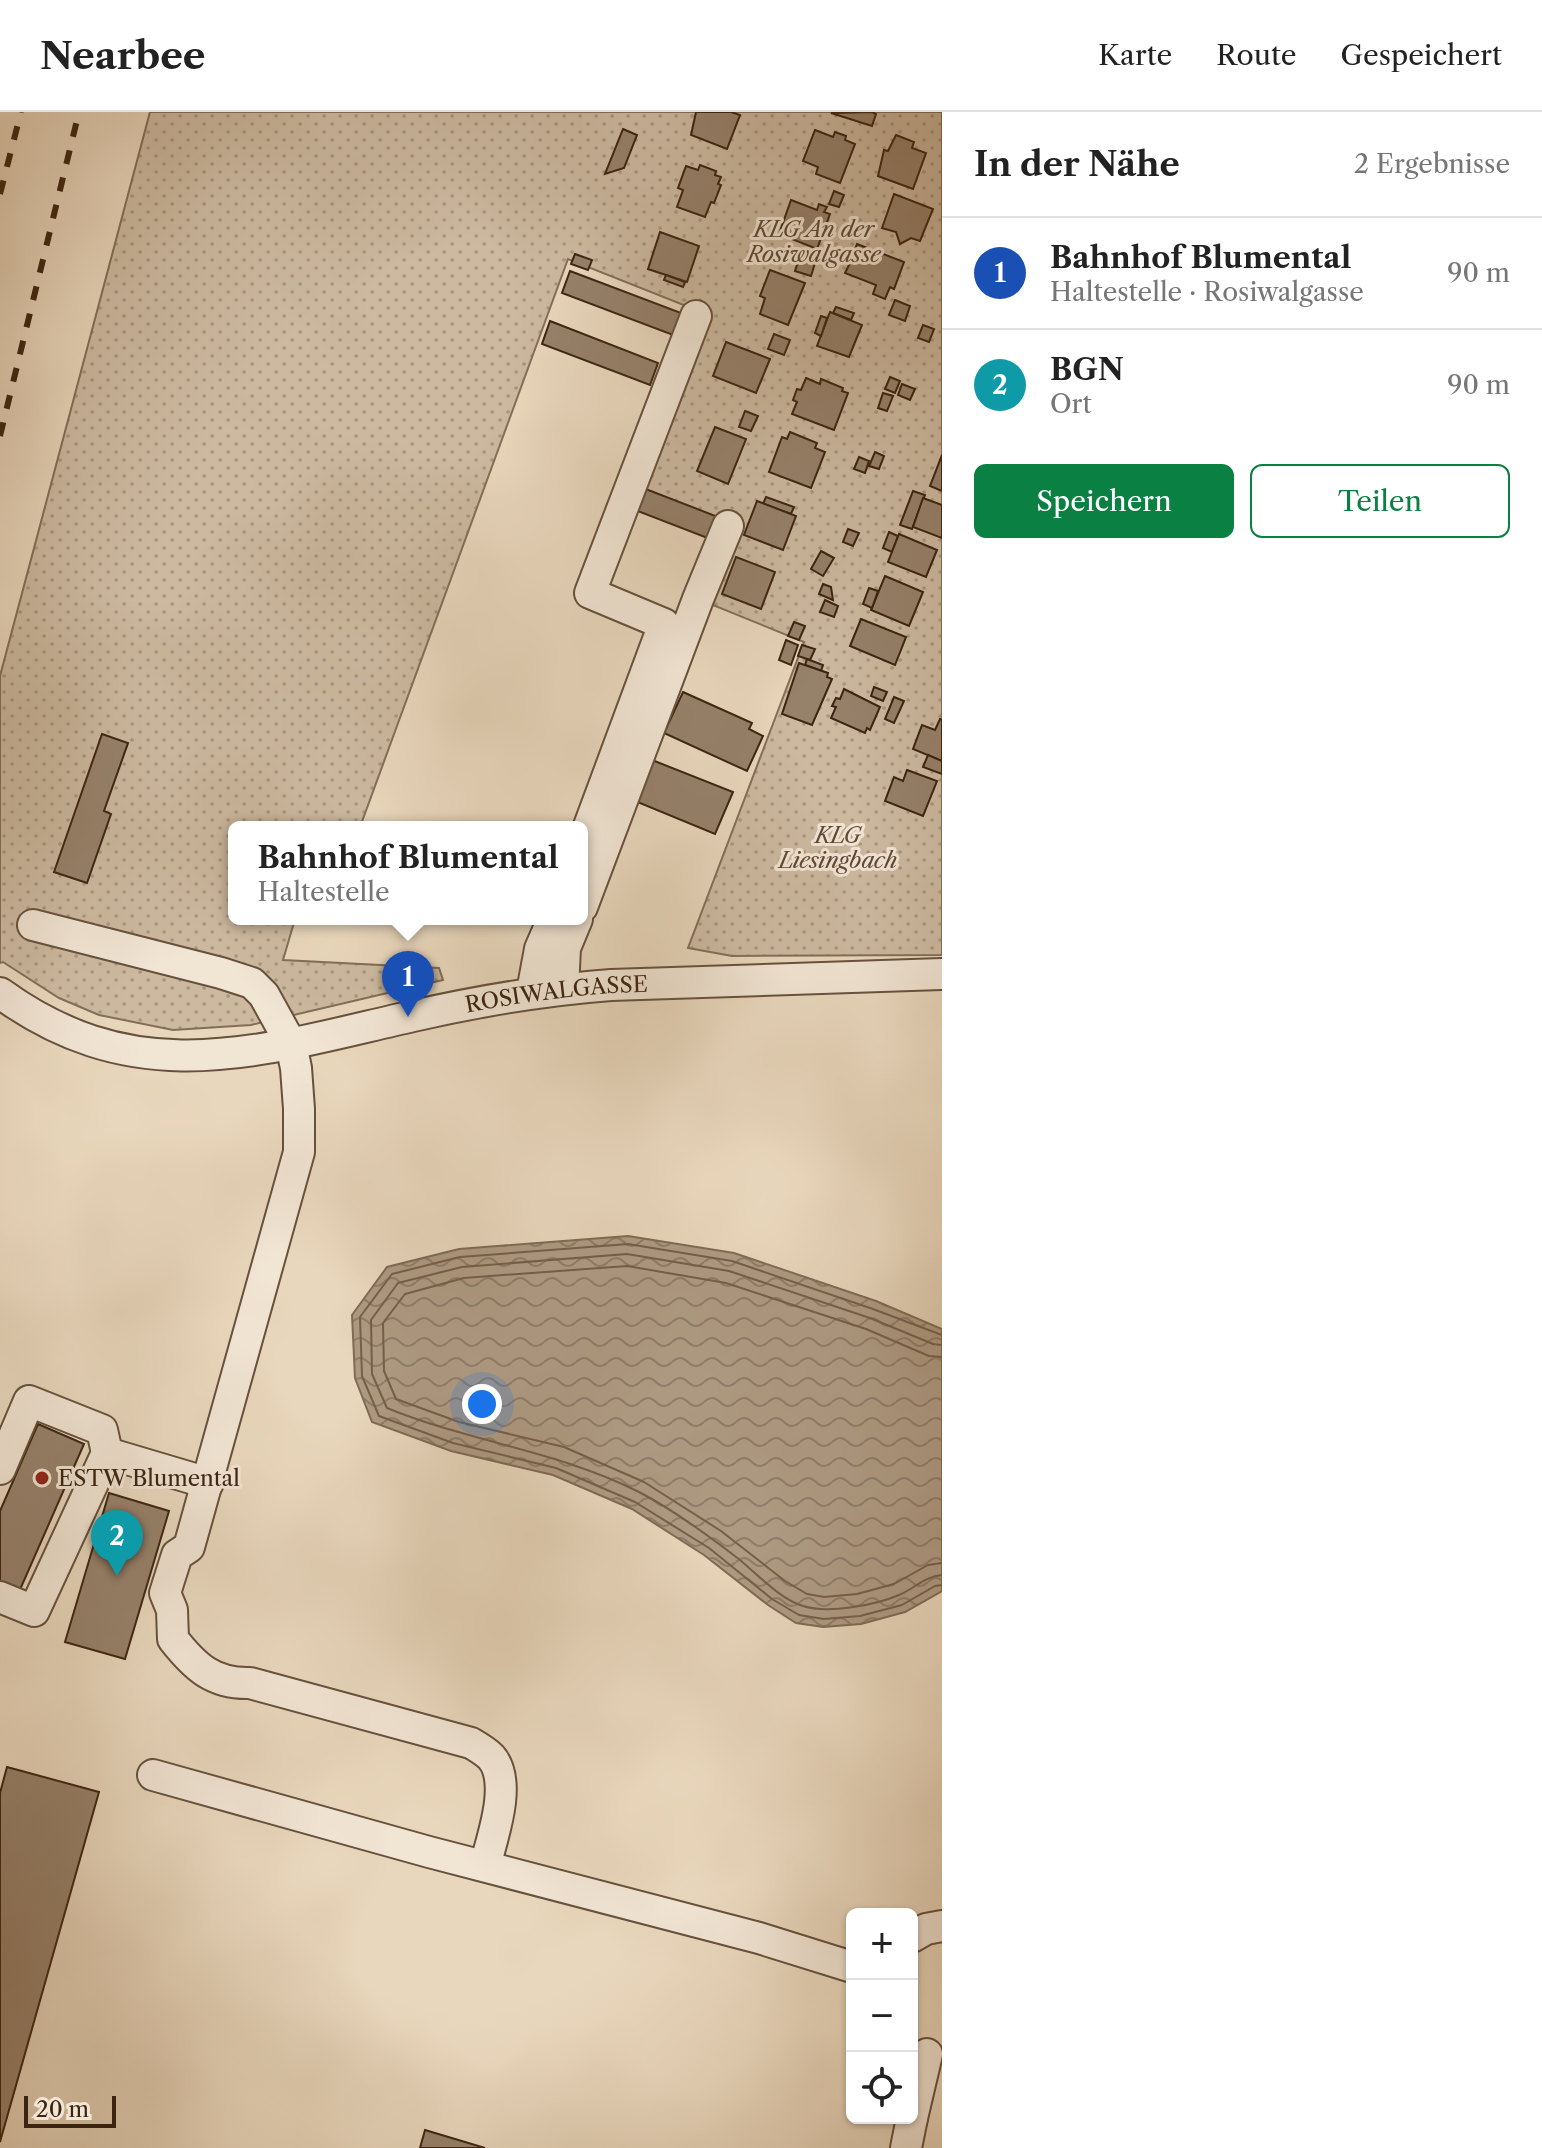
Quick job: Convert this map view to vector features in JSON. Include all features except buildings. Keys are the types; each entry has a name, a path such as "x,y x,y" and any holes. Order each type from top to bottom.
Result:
{"street":[{"path":"588,829 664,624 590,593 696,316"},
{"path":"588,891 728,526"},
{"path":"33,925 252,983 264,995 291,1044 296,1068 299,1152 189,1547 196,1560 186,1598 172,1610 173,1639 198,1664 214,1664 236,1671 250,1683 471,1743 491,1757 499,1770 501,1785 485,1866"},
{"path":"532,992 540,949 550,925"},
{"path":"563,989 565,948 575,925"},
{"name":"ROSIWALGASSE","path":"0,993 38,1018 72,1034 131,1052 202,1057 291,1044 532,992 611,985 942,974"},
{"path":"0,1469 29,1401 102,1430 107,1453 34,1611 0,1597"},
{"path":"107,1453 208,1483"},
{"path":"153,1775 759,1938 846,1965"},
{"path":"918,1934 942,1926"},
{"path":"918,2092 927,2053"},
{"path":"906,2148 911,2124"}],"green space":[{"path":"150,112 942,112 942,955 732,956 688,948 804,642 698,599 728,526 642,488 709,315 568,259 362,821 228,821 228,925 293,925 283,960 439,968 443,980 251,1025 173,1030 99,1015 59,998 0,963 0,676"}],"water":[{"path":"628,1236 734,1253 876,1301 942,1329 942,1591 905,1612 861,1624 823,1627 796,1623 704,1555 632,1509 553,1475 451,1451 372,1422 355,1378 352,1315 387,1267 459,1249"}],"railway":[{"path":"0,194 21,112"},
{"path":"0,436 79,112"}],"place":[{"name":"Bahnhof Blumental","path":"408,1017"},
{"name":"ESTW Blumental","path":"42,1478"},
{"name":"BGN","path":"117,1576"}],"park label":[{"name":"KLG An der Rosiwalgasse","path":"814,242"},
{"name":"KLG Liesingbach","path":"838,848"}]}
